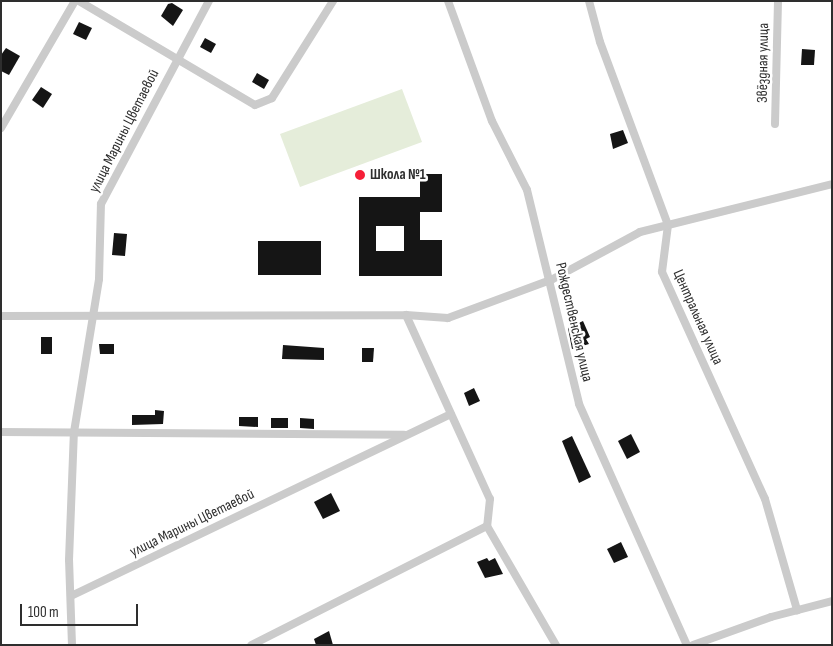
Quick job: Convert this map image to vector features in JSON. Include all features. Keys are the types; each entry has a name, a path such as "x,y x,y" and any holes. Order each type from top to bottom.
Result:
{"street":[{"path":"1,128 75,1"},
{"path":"79,1 255,105 272,98 333,1"},
{"name":"улица Марины Цветаевой","path":"72,645 74,432 99,279 101,204 209,1"},
{"name":"Рождественская улица","path":"448,1 492,121 527,190 551,280 579,404 687,645"},
{"name":"Центральная улица","path":"589,1 600,42 668,225 662,272 766,499 797,610"},
{"name":"Звёздная улица","path":"775,124 778,1"},
{"path":"1,316 92,318 406,315 448,318 551,280 640,232 832,184"},
{"path":"406,315 490,499 487,526 556,645"},
{"name":"улица Марины Цветаевой","path":"71,596 451,414"},
{"name":"улица Марины Цветаевой","path":"1,432 407,435"},
{"path":"251,645 487,526"},
{"path":"693,645 797,610 832,601"}],"green space":[{"path":"402,89 422,142 300,187 280,134"}],"building":[{"path":"172,3 183,10 173,26 161,16 168,4"},
{"path":"79,22 92,28 86,40 73,34"},
{"path":"205,38 216,44 211,53 200,47"},
{"path":"6,48 20,56 9,75 1,71 1,55"},
{"path":"802,49 815,50 814,65 801,65"},
{"path":"257,73 269,80 264,89 252,82"},
{"path":"41,87 52,94 43,108 32,100"},
{"path":"623,130 628,143 613,149 610,134"},
{"path":"420,174 442,174 442,212 420,212 420,240 442,240 442,276 359,276 359,197 420,197","holes":["376,226 404,226 404,251 376,251"]},
{"path":"114,233 127,234 125,256 112,255"},
{"path":"258,241 321,241 321,275 258,275"},
{"path":"583,321 590,337 586,339 589,344 572,349 568,328"},
{"path":"41,337 52,337 52,354 41,354"},
{"path":"99,344 114,344 114,354 100,354"},
{"path":"283,345 324,348 324,360 282,359"},
{"path":"362,348 374,348 373,362 362,362"},
{"path":"474,388 480,401 469,406 464,393"},
{"path":"155,410 164,411 163,424 132,425 132,415 155,415"},
{"path":"239,417 258,417 258,427 239,426"},
{"path":"271,418 288,418 288,428 271,428"},
{"path":"300,418 314,419 314,429 300,428"},
{"path":"631,434 640,452 627,459 618,441"},
{"path":"572,436 591,477 579,483 562,441"},
{"path":"331,493 340,511 323,519 314,502"},
{"path":"621,542 628,557 614,563 607,549"},
{"path":"487,558 489,561 495,558 503,574 485,578 477,562"},
{"path":"329,631 333,645 316,645 314,639"}],"place":[{"name":"Школа №1","path":"360,175"}]}
